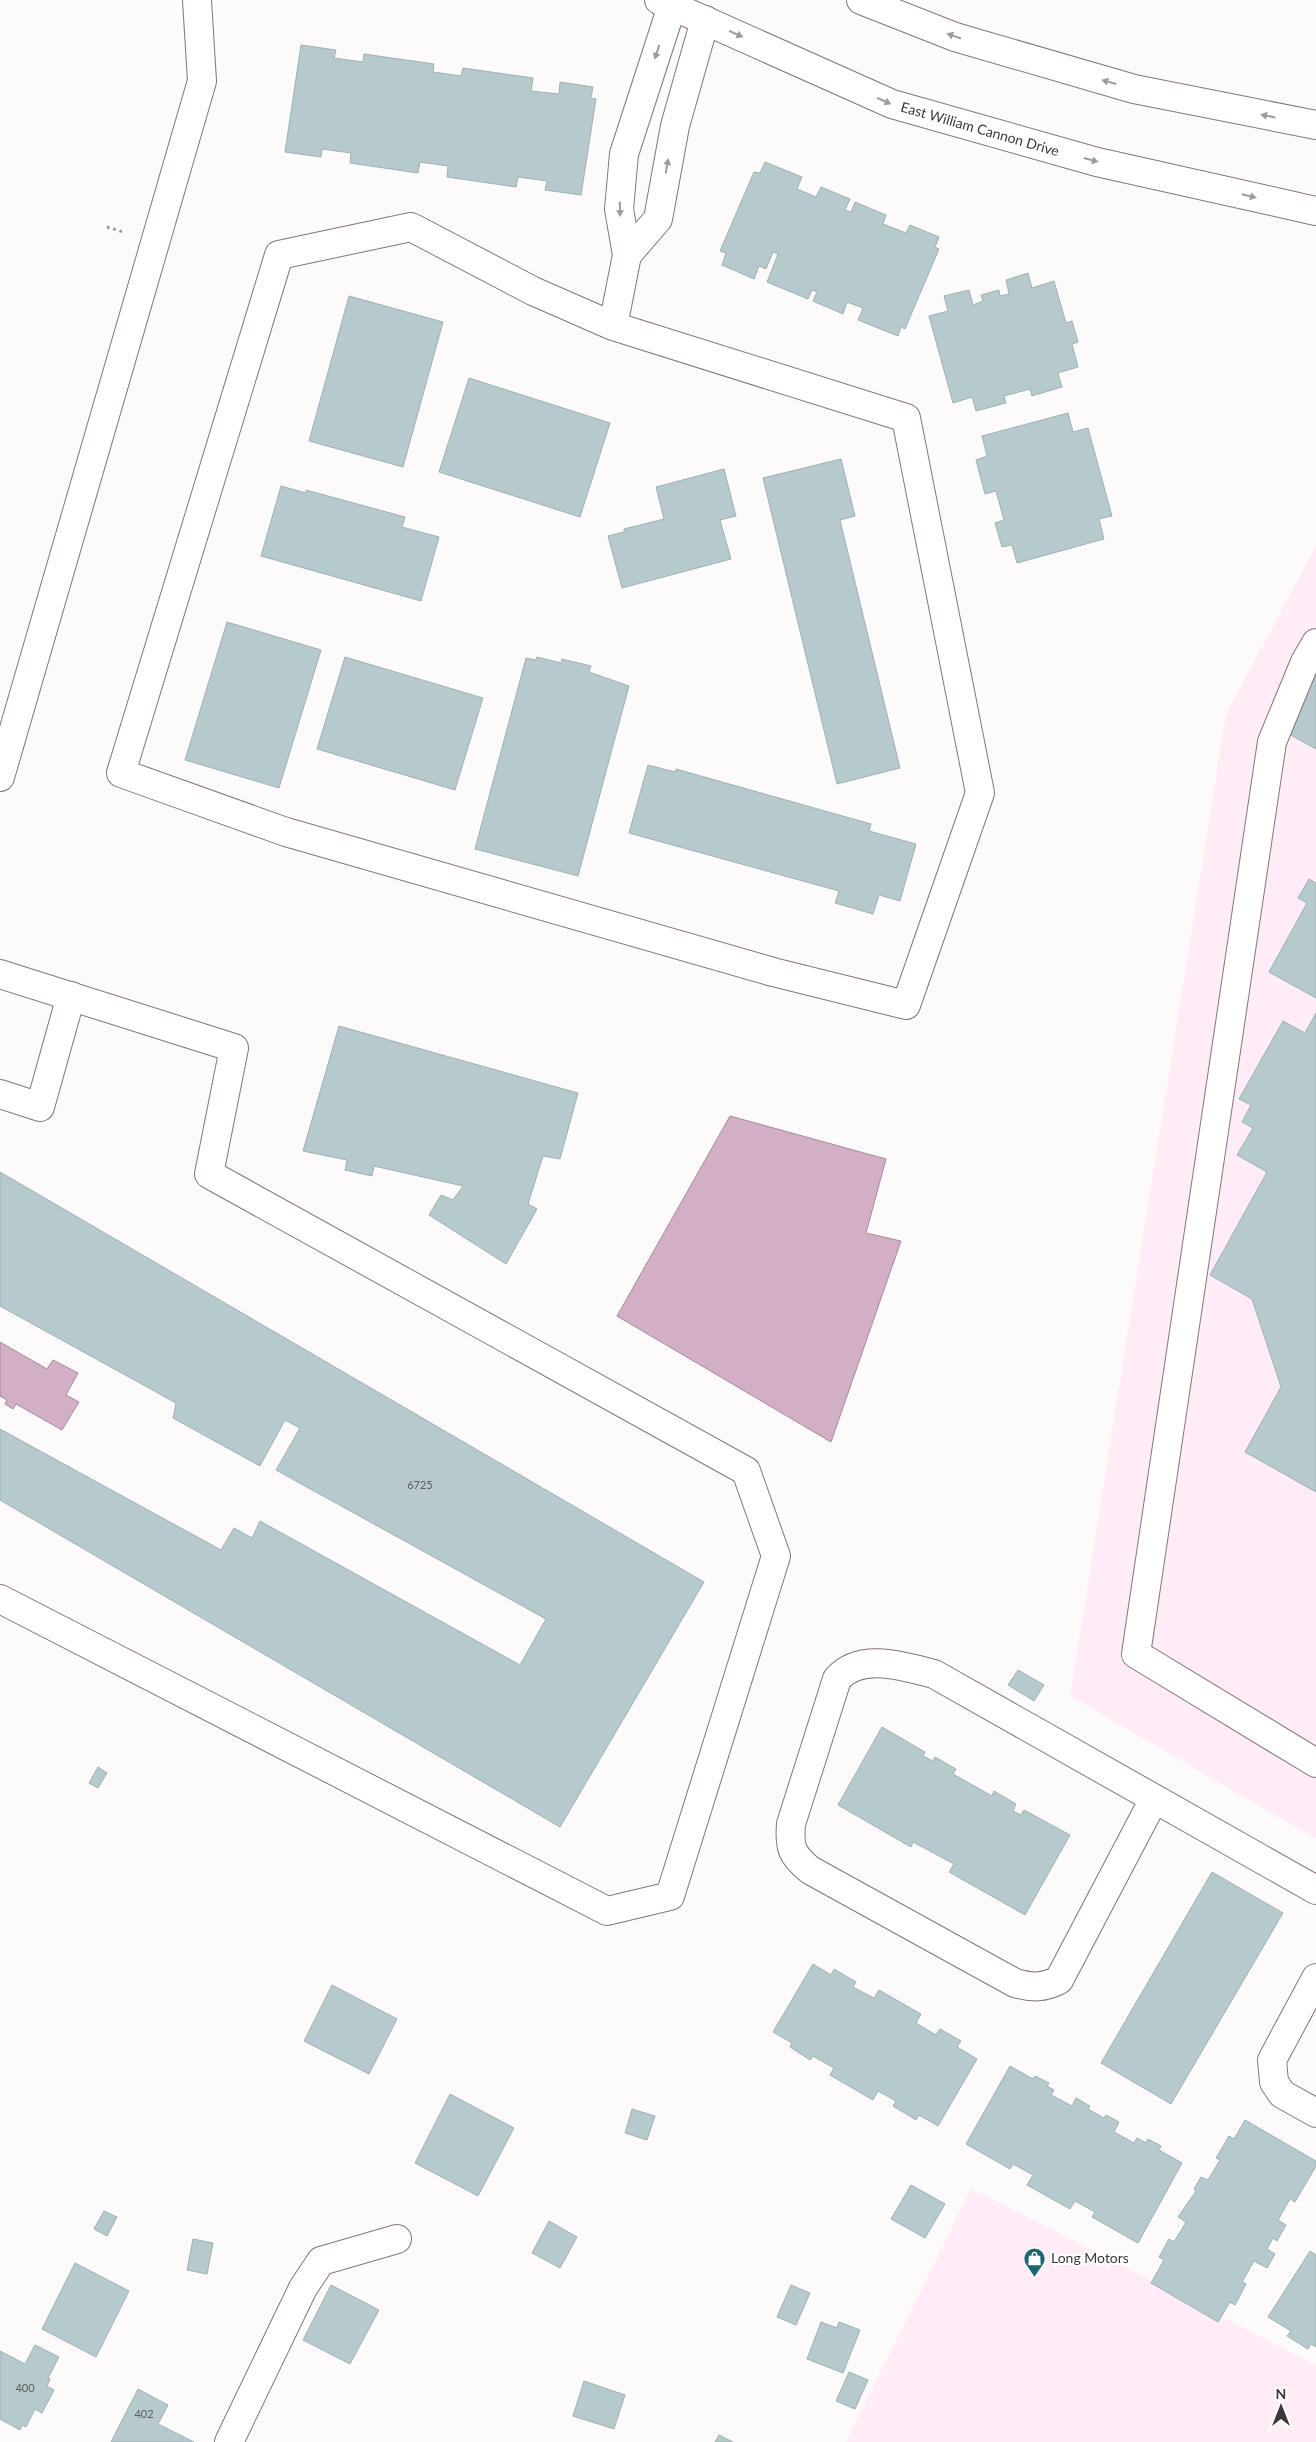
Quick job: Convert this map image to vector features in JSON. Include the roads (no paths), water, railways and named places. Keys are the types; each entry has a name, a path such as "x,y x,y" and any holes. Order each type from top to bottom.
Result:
{"main road":[{"path":"0,777 202,80 196,0"},
{"path":"861,0 955,37 1134,89 1316,125"},
{"path":"612,326 627,255 618,209 624,154 666,3"},
{"name":"East William Cannon Drive","path":"666,3 892,104 1097,162 1316,211"},
{"path":"627,255 658,219 675,126 705,20"},
{"path":"411,227 533,291 612,326 906,418 980,793 906,1005 764,969 296,835 121,773 279,255 411,227"},
{"path":"1316,643 1305,662 1272,742 1136,1654 1316,1763"},
{"path":"0,974 234,1048 209,1174 746,1471 776,1556 670,1896 606,1911 0,1598"},
{"path":"0,1094 40,1107 71,996"},
{"path":"1154,1799 1059,1980 1048,1986 1031,1988 1015,1983 810,1870 797,1859 790,1838 791,1824 837,1679 844,1670 860,1664 880,1663 934,1674 1316,1890"},
{"path":"1316,1978 1272,2060 1274,2082 1282,2094 1316,2113"},
{"path":"229,2442 303,2288 321,2261 397,2240"}],"place":[{"name":"Long Motors","path":"1035,2277"}]}
